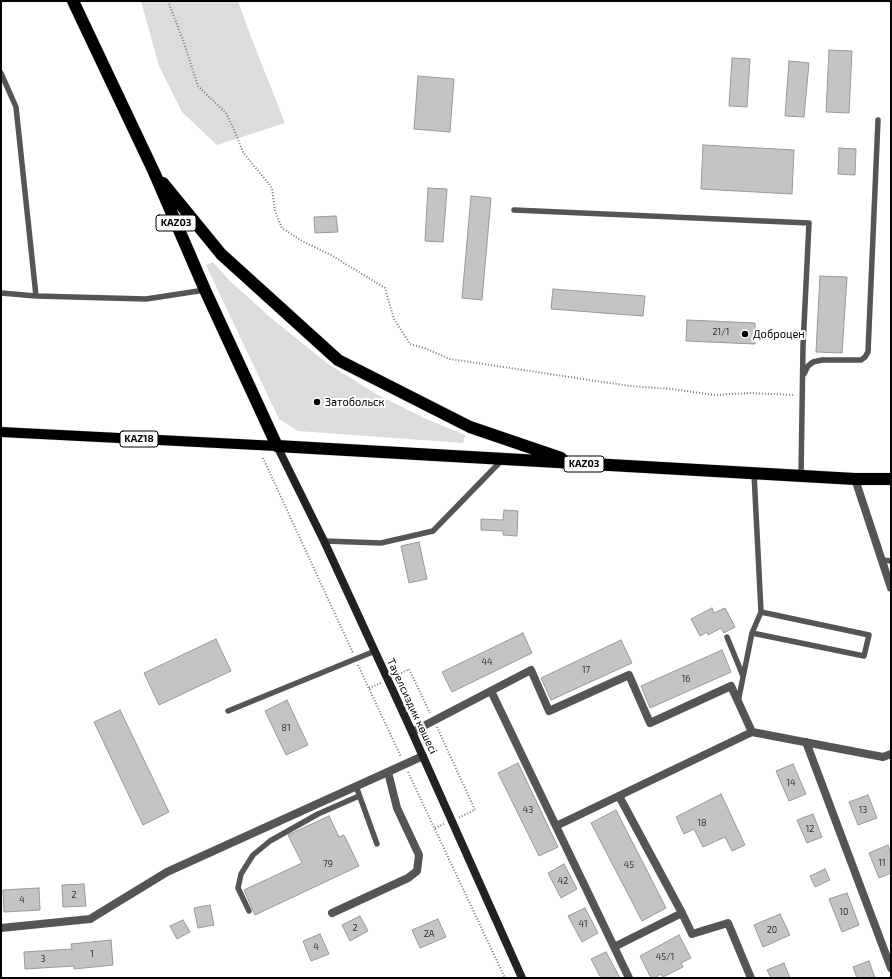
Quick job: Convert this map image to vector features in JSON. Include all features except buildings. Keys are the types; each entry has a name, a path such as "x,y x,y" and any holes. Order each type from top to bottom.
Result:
{"highway":[{"name":"KАZ03","path":"73,1 154,172 205,290 277,446 855,479 891,479"},
{"name":"KАZ03","path":"154,172 221,254 338,360 470,428 578,463"}],"main road":[{"name":"KAZ18","path":"1,432 277,446"}],"street":[{"name":"Тауелсиздик көшесі","path":"277,446 375,651 522,978"},
{"path":"855,479 891,588"},
{"path":"412,732 532,670 549,711 629,675 650,723 731,686 752,732"},
{"path":"491,691 629,978"},
{"path":"556,826 752,732 883,757 891,754"},
{"path":"806,742 891,968"},
{"path":"1,928 90,919 167,872 423,756"},
{"path":"332,913 408,878 417,871 419,855 397,808 388,772"},
{"path":"618,796 692,934 728,923 751,978"},
{"path":"614,946 682,913"}],"lane":[{"path":"1,73 16,107 36,296"},
{"path":"803,376 808,366 813,362 822,360 861,360 866,358 868,352 878,120"},
{"path":"514,210 809,223 802,397 801,476"},
{"path":"1,293 36,296 146,299 205,290"},
{"path":"324,542 381,543 433,531 503,458"},
{"path":"738,702 752,633 761,612 754,473"},
{"path":"882,560 891,561"},
{"path":"752,633 864,656 869,635 761,612"},
{"path":"728,637 743,676"},
{"path":"228,711 375,651"},
{"path":"356,786 377,844"},
{"path":"249,911 238,888 241,874 253,855 270,841 318,814 359,796"}],"path":[{"path":"168,1 198,86 226,113 236,132 243,152 272,188 275,211 282,228 302,241 332,255 385,288 394,319 410,344 427,349 450,359 630,386 672,389 714,396 751,393 792,395 802,397"},
{"path":"263,458 504,978"},
{"path":"369,688 409,669 476,810 435,828"}],"shaded area":[{"path":"141,1 238,1 285,123 217,145 182,112 159,66"},
{"path":"213,262 230,281 271,318 328,364 378,395 424,418 465,435 463,443 298,431 279,419 206,265"}],"place":[{"name":"Доброцен","path":"745,334"},
{"name":"Затобольск","path":"317,402"}]}
